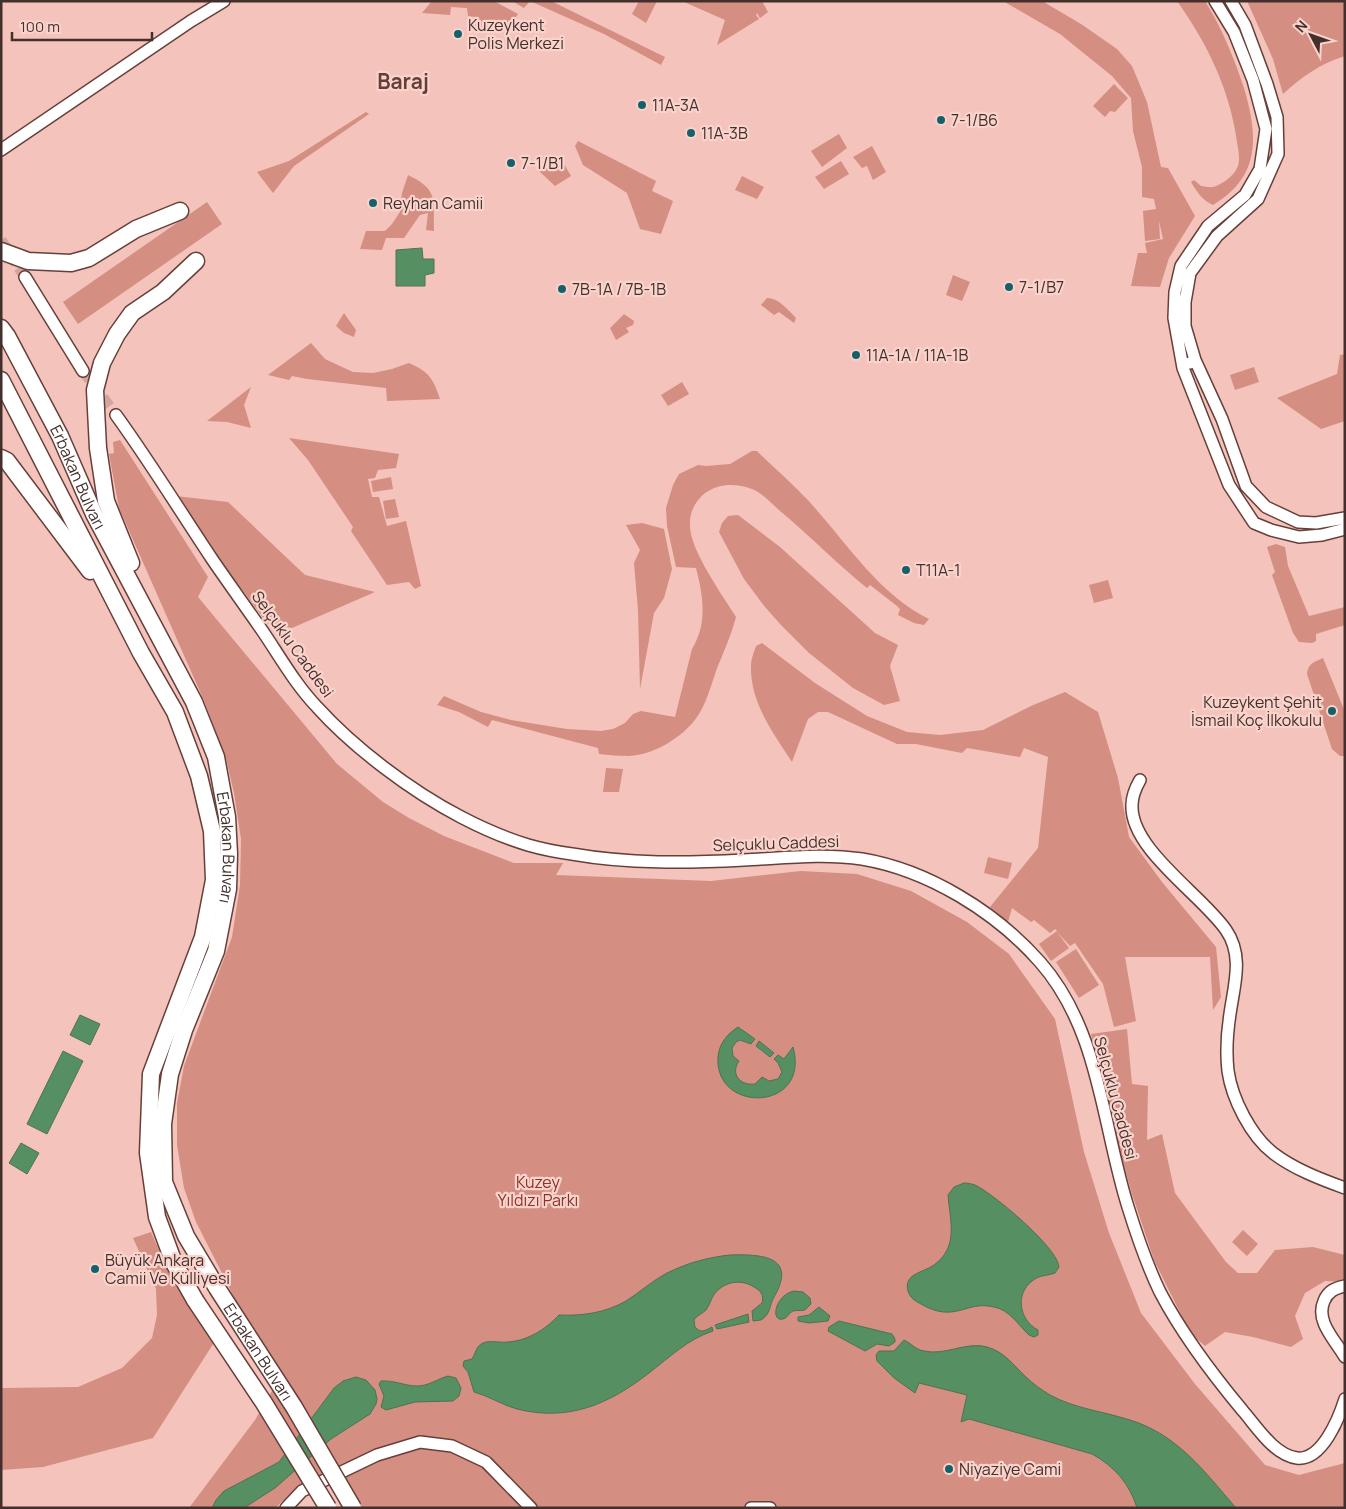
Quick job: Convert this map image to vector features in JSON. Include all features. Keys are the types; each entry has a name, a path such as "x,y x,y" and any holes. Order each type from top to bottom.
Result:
{"highway":[{"path":"1,251 28,261 71,264 89,258 136,229 180,211"},
{"path":"159,635 106,501 98,448 95,390 102,363 117,334 132,313 163,292 196,261"},
{"name":"Erbakan Bulvarı","path":"1,328 60,436 94,514 194,702 216,757 227,817 228,889 216,951 184,1030 170,1074 162,1124 164,1182 186,1236 217,1288 294,1407 353,1508"},
{"name":"Erbakan Bulvarı","path":"1,380 141,653 175,712 199,776 212,832 214,880 203,937 151,1074 148,1153 157,1217 174,1262 195,1300 264,1403 328,1508"},
{"path":"1,458 7,461 92,574 141,653"}],"street":[{"path":"1,150 176,31 224,1"},
{"path":"1215,1 1234,32 1250,72 1266,129 1260,169 1245,195 1208,226 1181,266 1175,292 1174,318 1183,368 1229,485 1254,523 1270,530 1298,537 1322,535 1345,529"},
{"path":"1231,1 1249,34 1268,84 1277,117 1278,154 1258,199 1217,236 1190,273 1185,302 1185,326 1195,360 1222,419 1246,486 1266,508 1298,522 1316,523 1345,518"},
{"path":"25,278 83,371"},
{"path":"1183,368 1195,360"},
{"name":"Selçuklu Caddesi","path":"116,415 147,458 295,680 315,706 334,726 395,776 455,814 532,846 616,860 657,862 833,856 876,862 913,874 954,893 979,908 1005,928 1021,941 1056,981 1076,1020 1095,1073 1123,1190 1146,1258 1165,1301 1192,1345 1222,1385 1274,1446 1293,1458 1303,1458 1314,1453 1323,1443 1334,1427 1345,1399"},
{"path":"1140,780 1131,805 1135,822 1144,840 1158,859 1214,914 1227,930 1234,944 1237,964 1229,1017 1228,1072 1235,1095 1246,1120 1259,1140 1287,1163 1345,1188"},
{"path":"1345,1286 1335,1288 1327,1294 1320,1309 1322,1321 1345,1357"},
{"path":"286,1508 302,1491 377,1455 420,1442 452,1446 486,1462 532,1508"},
{"path":"751,1508 770,1508"}],"green space":[{"path":"432,1 494,1 518,14 507,30 496,31 475,26 475,17 468,16 467,8 451,7 450,15 422,13"},
{"path":"512,1 530,1 524,8"},
{"path":"530,1 551,1 665,57 661,65 604,34"},
{"path":"639,1 657,1 646,23 632,14"},
{"path":"682,1 762,1 768,12 760,18 757,13 756,15 759,19 717,45 725,20"},
{"path":"1003,1 1042,1 1081,24 1117,49 1132,66 1147,102 1161,167 1168,168 1195,216 1169,258 1160,287 1131,286 1138,253 1147,253 1145,243 1163,239 1159,221 1160,239 1145,241 1143,211 1156,209 1154,199 1142,197 1142,167 1133,131 1131,98 1112,76 1060,34"},
{"path":"1177,1 1205,1 1222,32 1236,66 1249,105 1252,122 1252,154 1248,168 1240,182 1229,194 1213,205 1203,198 1191,182 1194,180 1201,186 1213,187 1227,180 1233,174 1238,165 1239,158 1234,123 1216,68 1198,33"},
{"path":"1247,1 1345,1 1345,56 1311,72 1283,94 1273,59"},
{"path":"1114,84 1128,98 1115,112 1110,111 1105,117 1093,106"},
{"path":"366,112 369,114 294,166 273,193 257,172 289,161"},
{"path":"839,134 847,148 822,167 811,151"},
{"path":"578,141 656,181 652,191 673,201 661,234 640,229 627,193 583,165 575,146"},
{"path":"872,146 886,172 873,180 867,166 862,168 853,157"},
{"path":"553,161 559,167 564,164 571,176 555,186 539,171"},
{"path":"841,161 849,174 824,189 815,177"},
{"path":"408,175 418,180 430,191 434,203 434,231 426,230 428,213 420,215 404,238 386,238 382,250 360,249 366,231 385,231 400,212 402,193"},
{"path":"742,176 764,187 757,199 735,190"},
{"path":"207,202 222,224 78,324 63,302"},
{"path":"953,275 970,282 962,301 946,295"},
{"path":"767,298 779,302 786,308 796,318 794,323 779,312 774,315 761,305"},
{"path":"344,313 356,330 354,337 344,333 336,326"},
{"path":"624,314 634,321 633,325 626,328 629,332 616,340 610,328"},
{"path":"311,343 325,359 353,372 373,373 409,363 421,369 429,376 440,399 387,401 386,388 292,376 289,380 268,375"},
{"path":"1345,354 1345,421 1321,429 1277,398 1337,374 1340,355"},
{"path":"1254,367 1259,382 1235,390 1230,375"},
{"path":"682,382 689,394 668,406 661,395"},
{"path":"251,387 244,405 251,428 227,422 207,421"},
{"path":"289,438 399,454 396,468 378,470 375,478 368,479 372,497 379,497 387,526 406,521 421,586 415,589 409,582 387,585 351,531 353,527 308,460"},
{"name":"Kuzey Yıldızı Parkı","path":"120,440 208,577 198,597 337,764 383,802 409,818 444,836 514,863 563,863 556,875 711,881 801,871 857,874 911,891 967,922 1009,954 1055,1019 1084,1152 1109,1233 1141,1313 1195,1384 1265,1465 1299,1475 1345,1463 1345,1508 358,1508 335,1468 281,1502 276,1508 189,1508 255,1420 280,1377 251,1336 196,1222 184,1188 177,1145 177,1103 184,1066 232,937 240,885 241,839 234,793 226,759 205,703 119,508 109,454 114,453 113,442"},
{"path":"752,451 757,451 801,493 880,583 911,609 929,619 924,625 914,623 898,615 900,609 897,606 870,585 867,588 759,493 752,489 728,485 710,490 698,500 693,508 690,526 691,536 701,560 736,617 703,706 697,717 676,738 667,744 639,755 599,754 598,748 492,720 488,727 459,712 437,705 444,696 481,712 511,720 567,729 601,731 613,729 625,723 633,714 641,711 675,717 692,649 700,629 703,609 701,588 696,568 676,567 667,526 666,508 673,485 679,474 698,465 730,464"},
{"path":"391,477 393,489 373,492 371,481"},
{"path":"176,496 228,502 305,575 375,592 292,628 267,623 206,541"},
{"path":"395,499 399,517 386,519 383,501"},
{"path":"738,515 780,547 875,633 898,645 890,666 900,701 884,705 853,688 809,653 765,607 744,579 719,532 722,523 728,516"},
{"path":"642,523 664,529 672,569 664,598 654,613 640,689 638,610 634,563 640,550 626,525"},
{"path":"1276,544 1285,547 1288,566 1309,616 1345,607 1345,625 1316,634 1316,641 1312,643 1299,642 1293,633 1272,575 1275,572 1267,547"},
{"path":"1108,580 1113,598 1094,603 1089,585"},
{"path":"762,643 815,683 867,716 907,732 940,735 983,730 1031,706 1065,692 1098,712 1118,778 1129,837 1162,882 1216,947 1221,997 1213,1010 1210,957 1125,957 1136,1021 1114,1027 1103,984 1075,943 1070,946 1057,932 1069,948 1051,961 1039,944 1057,931 1055,929 1050,933 1034,920 1031,922 1012,908 1008,922 990,907 1038,848 1048,757 1024,748 1020,757 967,748 962,753 916,744 897,744 828,712 818,712 808,719 792,762 764,717 754,692 751,666 756,646"},
{"name":"Kuzeykent Şehit İsmail Koç İlkokulu","path":"1323,658 1345,712 1345,756 1340,756 1332,749 1307,674 1310,665"},
{"path":"606,768 623,769 619,792 603,792"},
{"path":"988,857 1012,863 1008,879 984,873"},
{"path":"1076,949 1099,985 1079,998 1056,962"},
{"path":"1127,1029 1132,1084 1148,1086 1147,1140 1162,1134 1175,1193 1226,1262 1238,1273 1257,1273 1275,1250 1313,1247 1345,1255 1345,1282 1325,1281 1305,1293 1295,1316 1303,1339 1291,1347 1225,1332 1205,1346 1190,1333 1154,1260 1132,1194 1114,1131 1091,1034"},
{"path":"1243,1230 1258,1244 1247,1256 1232,1242"},
{"path":"151,1232 170,1275 215,1341 153,1438 43,1467 1,1470 1,1388 78,1387 122,1368 152,1338 157,1315 156,1289 133,1238"}],"shaded area":[{"path":"422,248 423,259 434,259 434,273 425,275 425,286 396,286 396,250"},
{"path":"80,1015 100,1024 90,1045 70,1035"},
{"path":"738,1027 755,1039 751,1044 740,1040 732,1048 733,1056 739,1061 736,1066 736,1075 745,1083 755,1084 762,1077 769,1081 778,1079 782,1072 774,1059 778,1055 784,1059 793,1047 795,1068 788,1084 776,1094 761,1098 745,1096 731,1089 721,1076 718,1057 720,1048 727,1036"},
{"path":"759,1041 774,1053 770,1057 756,1046"},
{"path":"63,1051 83,1061 47,1134 27,1124"},
{"path":"21,1143 39,1153 27,1174 9,1163"},
{"path":"964,1183 975,1185 984,1190 1010,1210 1037,1235 1056,1258 1059,1267 1055,1273 1035,1279 1027,1286 1021,1300 1023,1314 1032,1326 1038,1330 1038,1335 1034,1337 1029,1335 1005,1311 1000,1309 976,1306 952,1312 943,1312 933,1310 919,1303 909,1293 907,1284 910,1278 934,1265 947,1250 951,1233 948,1195 954,1187"},
{"path":"730,1255 764,1257 773,1260 779,1265 782,1273 780,1283 768,1312 761,1320 753,1321 752,1311 762,1303 763,1298 760,1292 749,1284 737,1282 721,1287 713,1296 706,1310 694,1320 695,1327 699,1330 704,1331 712,1327 713,1331 687,1344 619,1394 587,1408 554,1413 536,1412 517,1409 474,1392 468,1372 463,1366 464,1361 472,1359 481,1344 514,1341 529,1337 542,1330 559,1315 576,1315 602,1311 626,1301 656,1279 675,1269 698,1261"},
{"path":"794,1291 803,1292 810,1298 811,1304 805,1310 793,1311 787,1317 779,1319 776,1308 779,1302 782,1297"},
{"path":"819,1307 830,1316 828,1321 809,1323 798,1321 798,1317 809,1315"},
{"path":"748,1314 749,1322 717,1329 715,1325"},
{"path":"839,1321 892,1334 895,1342 889,1346 877,1344 865,1351 828,1331 829,1327"},
{"path":"904,1340 924,1351 940,1352 979,1346 999,1352 1032,1382 1050,1395 1079,1407 1130,1420 1162,1435 1189,1456 1236,1508 1137,1508 1130,1491 1120,1476 1092,1454 969,1419 961,1422 967,1395 919,1383 915,1393 894,1378 877,1361 876,1355 879,1351 894,1351"},
{"path":"448,1376 456,1378 461,1388 459,1396 453,1401 415,1402 386,1410 381,1407 384,1396 379,1384 381,1381 421,1386"},
{"path":"356,1377 366,1380 375,1390 376,1404 370,1414 331,1439 275,1488 244,1508 212,1508 224,1491 279,1462 334,1388 343,1381"}],"tunnel":[{"path":"1,240 25,277"},
{"path":"83,371 116,415"}],"place":[{"name":"Kuzeykent Polis Merkezi","path":"458,34"},
{"name":"11A-3A","path":"642,105"},
{"name":"7-1/B6","path":"941,120"},
{"name":"11A-3B","path":"691,133"},
{"name":"7-1/B1","path":"511,163"},
{"name":"Reyhan Camii","path":"373,203"},
{"name":"7-1/B7","path":"1009,287"},
{"name":"7B-1A / 7B-1B","path":"562,289"},
{"name":"11A-1A / 11A-1B","path":"856,355"},
{"name":"T11A-1","path":"906,570"},
{"name":"Kuzeykent Şehit İsmail Koç İlkokulu","path":"1332,711"},
{"name":"Büyük Ankara Camii Ve Külliyesi","path":"95,1269"},
{"name":"Niyaziye Cami","path":"949,1469"}],"district":[{"name":"Baraj","path":"403,82"}]}
